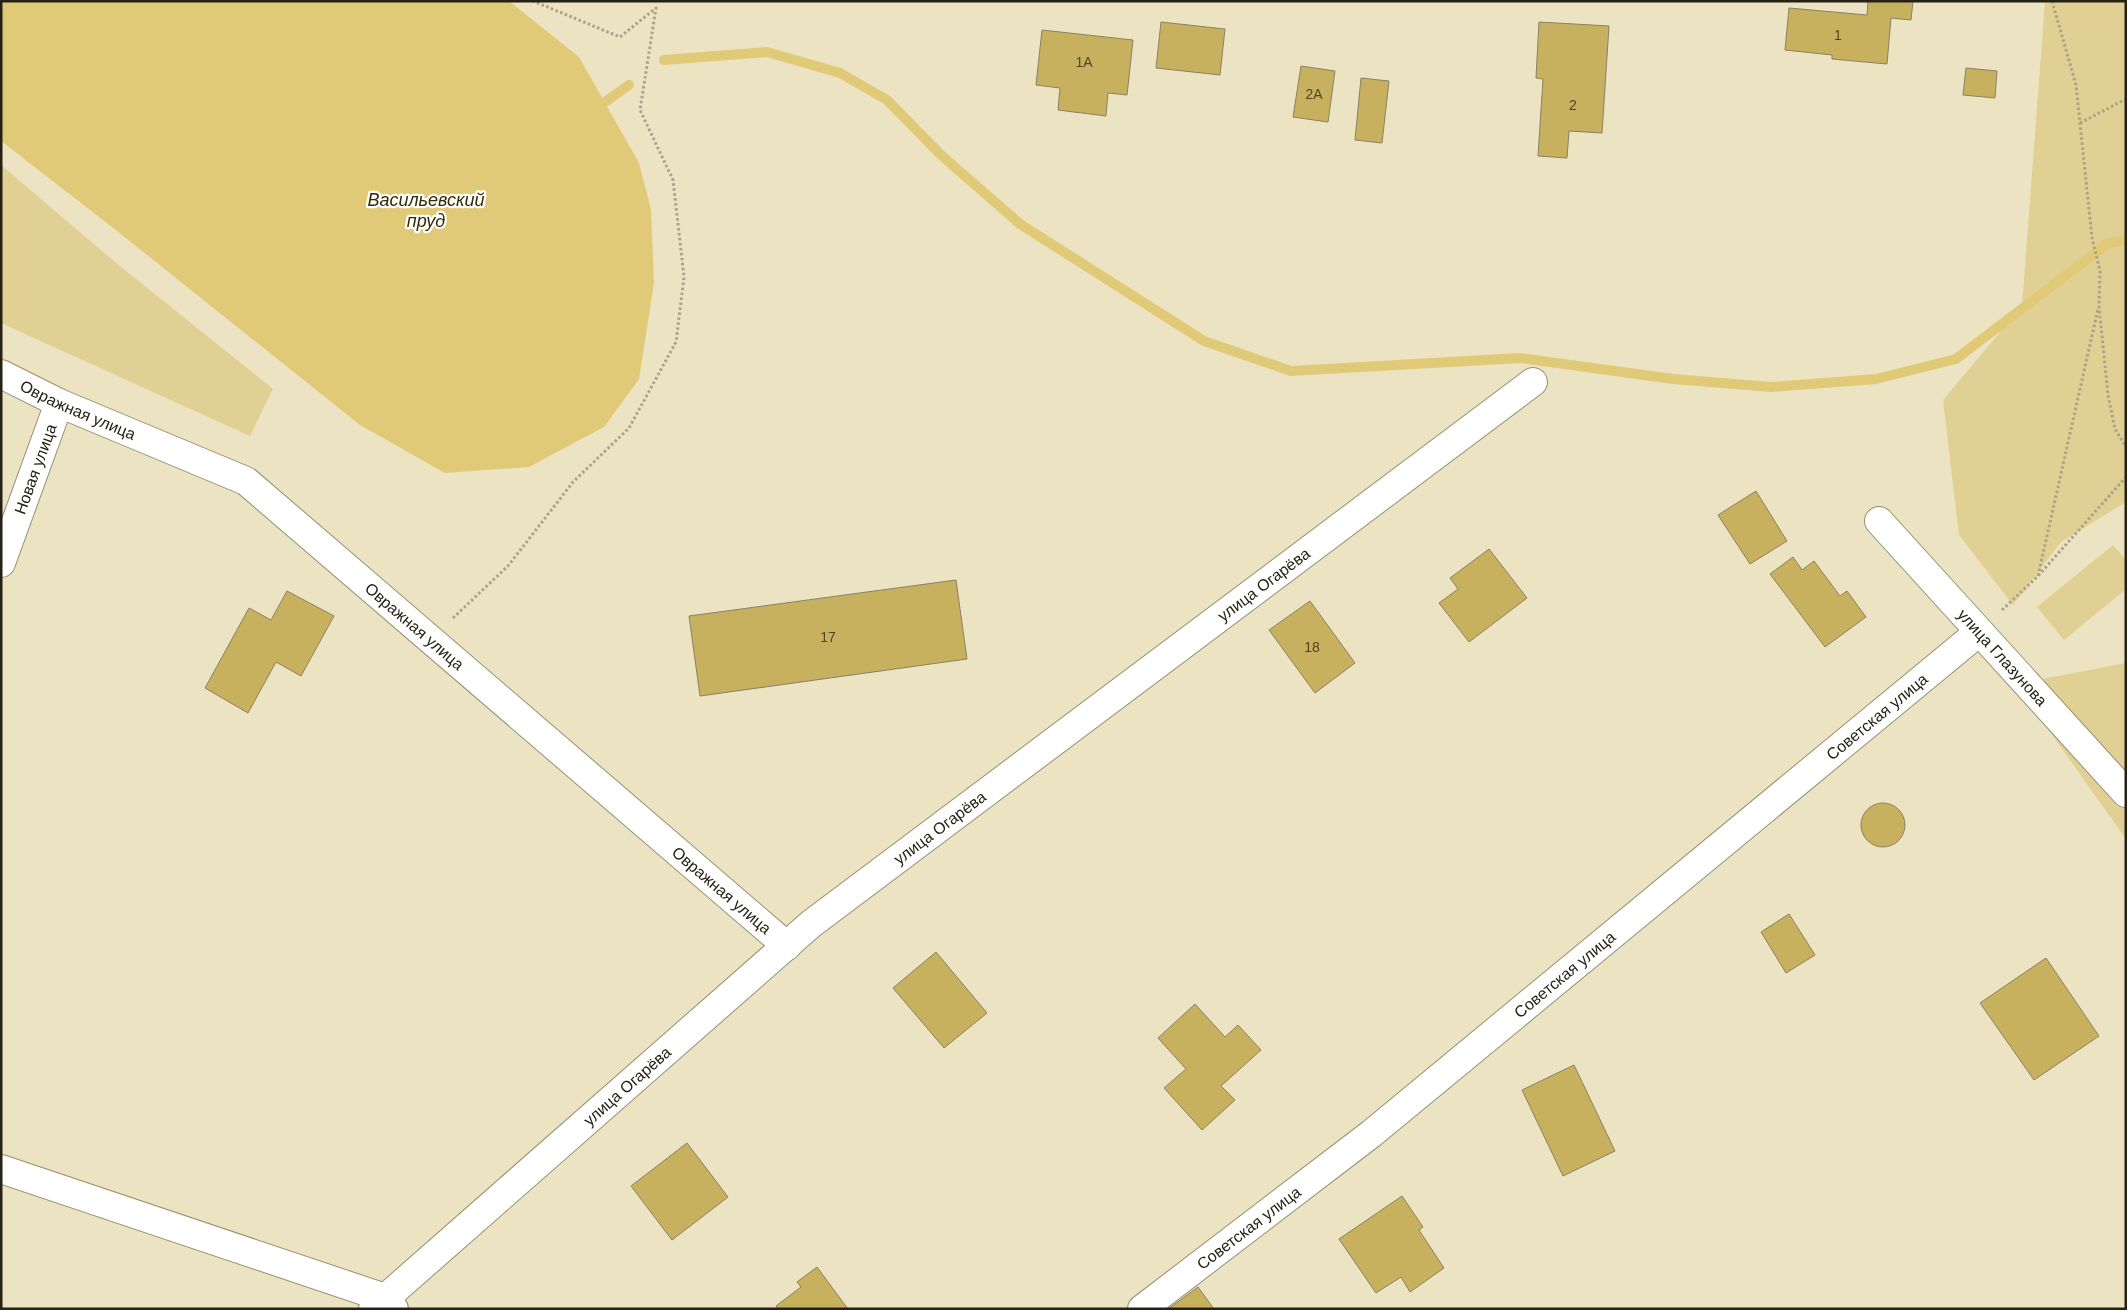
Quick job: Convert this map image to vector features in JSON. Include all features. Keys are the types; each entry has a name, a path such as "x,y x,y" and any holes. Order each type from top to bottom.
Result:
{"street":[{"name":"Овражная улица","path":"1,374 59,403 246,481 787,946"},
{"name":"улица Огарёва","path":"384,1305 819,918 1533,382"},
{"name":"Новая улица","path":"1,563 59,403"},
{"name":"улица Глазунова","path":"1879,521 2126,793"},
{"name":"Советская улица","path":"1142,1309 1371,1134 1979,632"},
{"path":"1,1169 384,1305"}],"path":[{"path":"533,1 620,37 656,8"},
{"path":"407,620 443,628 508,566 573,482 630,428 676,342 684,277 673,180 640,110 656,1"},
{"path":"2052,1 2076,85 2092,238 2100,271 2099,306 2108,395 2115,429 2126,447"},
{"path":"2080,123 2126,99"},
{"path":"2038,576 2099,306"},
{"path":"1979,632 2038,576 2126,477"}],"shaded area":[{"path":"2045,1 2126,1 2126,502 2061,542 2013,605 1959,535 1943,400 2022,306"},
{"path":"1,165 115,262 273,389 250,436 1,323"},
{"path":"2113,545 2126,560 2126,589 2064,640 2037,607"},
{"path":"2126,663 2126,839 2016,684"}],"water":[{"name":"Васильевский пруд","path":"1,1 509,1 579,57 639,163 651,209 654,283 639,379 604,427 529,467 445,473 360,425 1,141"}],"building":[{"path":"1868,1 1913,1 1911,20 1891,18 1887,64 1832,59 1832,55 1785,50 1789,8 1867,15"},
{"path":"1161,22 1225,29 1220,75 1156,68"},
{"path":"1539,22 1609,26 1602,133 1569,131 1567,158 1538,156 1543,79 1536,78"},
{"path":"1042,30 1133,40 1127,95 1108,93 1106,116 1058,110 1060,88 1036,85"},
{"path":"1301,66 1335,71 1328,122 1293,117"},
{"path":"1966,68 1997,71 1995,98 1963,95"},
{"path":"1361,78 1389,81 1382,143 1355,140"},
{"path":"1756,491 1787,541 1750,564 1718,515"},
{"path":"1489,549 1527,598 1469,642 1439,603 1458,589 1450,578"},
{"path":"1793,557 1802,570 1814,561 1840,596 1847,591 1866,617 1825,647 1770,574"},
{"path":"956,580 967,659 700,696 689,616"},
{"path":"287,591 334,616 301,676 276,662 248,713 205,688 249,608 271,620"},
{"path":"1310,601 1355,663 1315,693 1269,630"},
{"path":"1879,803 1887,803 1899,809 1905,825 1899,841 1887,847 1879,847 1867,841 1861,829 1861,821 1867,809"},
{"path":"1789,914 1815,955 1786,973 1761,932"},
{"path":"936,952 987,1013 944,1048 893,988"},
{"path":"2046,958 2099,1036 2034,1080 1980,1003"},
{"path":"1195,1004 1225,1037 1238,1025 1261,1050 1221,1086 1235,1100 1202,1130 1164,1088 1186,1069 1158,1038"},
{"path":"1574,1065 1615,1151 1563,1176 1522,1090"},
{"path":"687,1143 728,1197 672,1240 631,1186"},
{"path":"1402,1196 1423,1227 1419,1230 1444,1268 1410,1292 1401,1277 1376,1293 1339,1239"},
{"path":"817,1267 848,1309 778,1309 776,1306 801,1287 797,1282"},
{"path":"1198,1287 1214,1309 1168,1309"}],"waterway":[{"path":"664,60 767,52 840,73 887,100 941,155 1020,224 1204,341 1291,371 1520,358 1673,379 1771,387 1876,379 1956,359 2108,243 2126,240"},
{"path":"605,102 629,85"}]}
